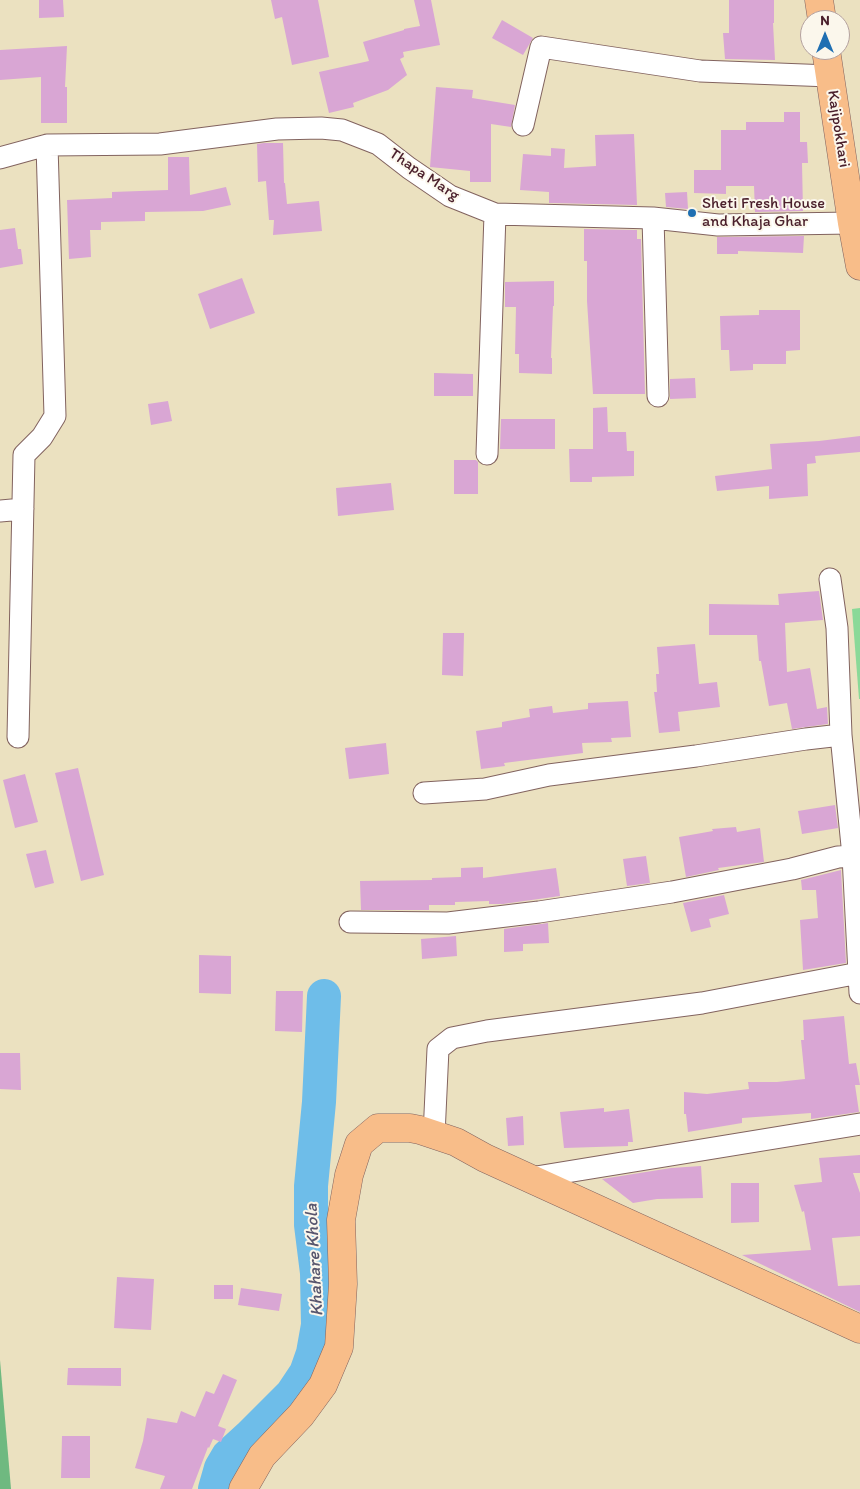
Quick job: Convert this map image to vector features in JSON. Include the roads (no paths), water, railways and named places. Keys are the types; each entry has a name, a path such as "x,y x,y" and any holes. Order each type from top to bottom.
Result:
{"main road":[{"name":"Kajipokhari","path":"828,63 860,266"},
{"path":"244,1489 262,1456 301,1415 323,1385 339,1347 343,1284 341,1220 348,1174 359,1144 378,1128 410,1128 456,1142 485,1158 860,1329"}],"street":[{"path":"523,125 540,47 700,71 828,63"},
{"name":"Thapa Marg","path":"0,158 47,145 160,144 277,129 321,128 342,130 378,144 450,196 495,214 653,218 718,225 852,223"},
{"path":"18,737 24,455 42,437 56,416 47,145"},
{"path":"487,454 495,214"},
{"path":"653,218 658,396"},
{"path":"0,511 22,509"},
{"path":"434,1134 438,1049 452,1038 487,1030 859,983 847,722 830,579"},
{"path":"424,792 485,789 549,775 696,756 806,739 847,722"},
{"path":"350,922 448,923 539,912 672,892 792,869 838,857 853,856"},
{"path":"530,1178 860,1124"}],"waterway":[{"name":"Khahare Khola","path":"215,1489 221,1468 228,1456 292,1394 306,1373 313,1353 318,1325 317,1273 311,1225 311,1186 319,1102 324,996"}],"place":[{"name":"Sheti Fresh House and Khaja Ghar","path":"692,213"}]}
